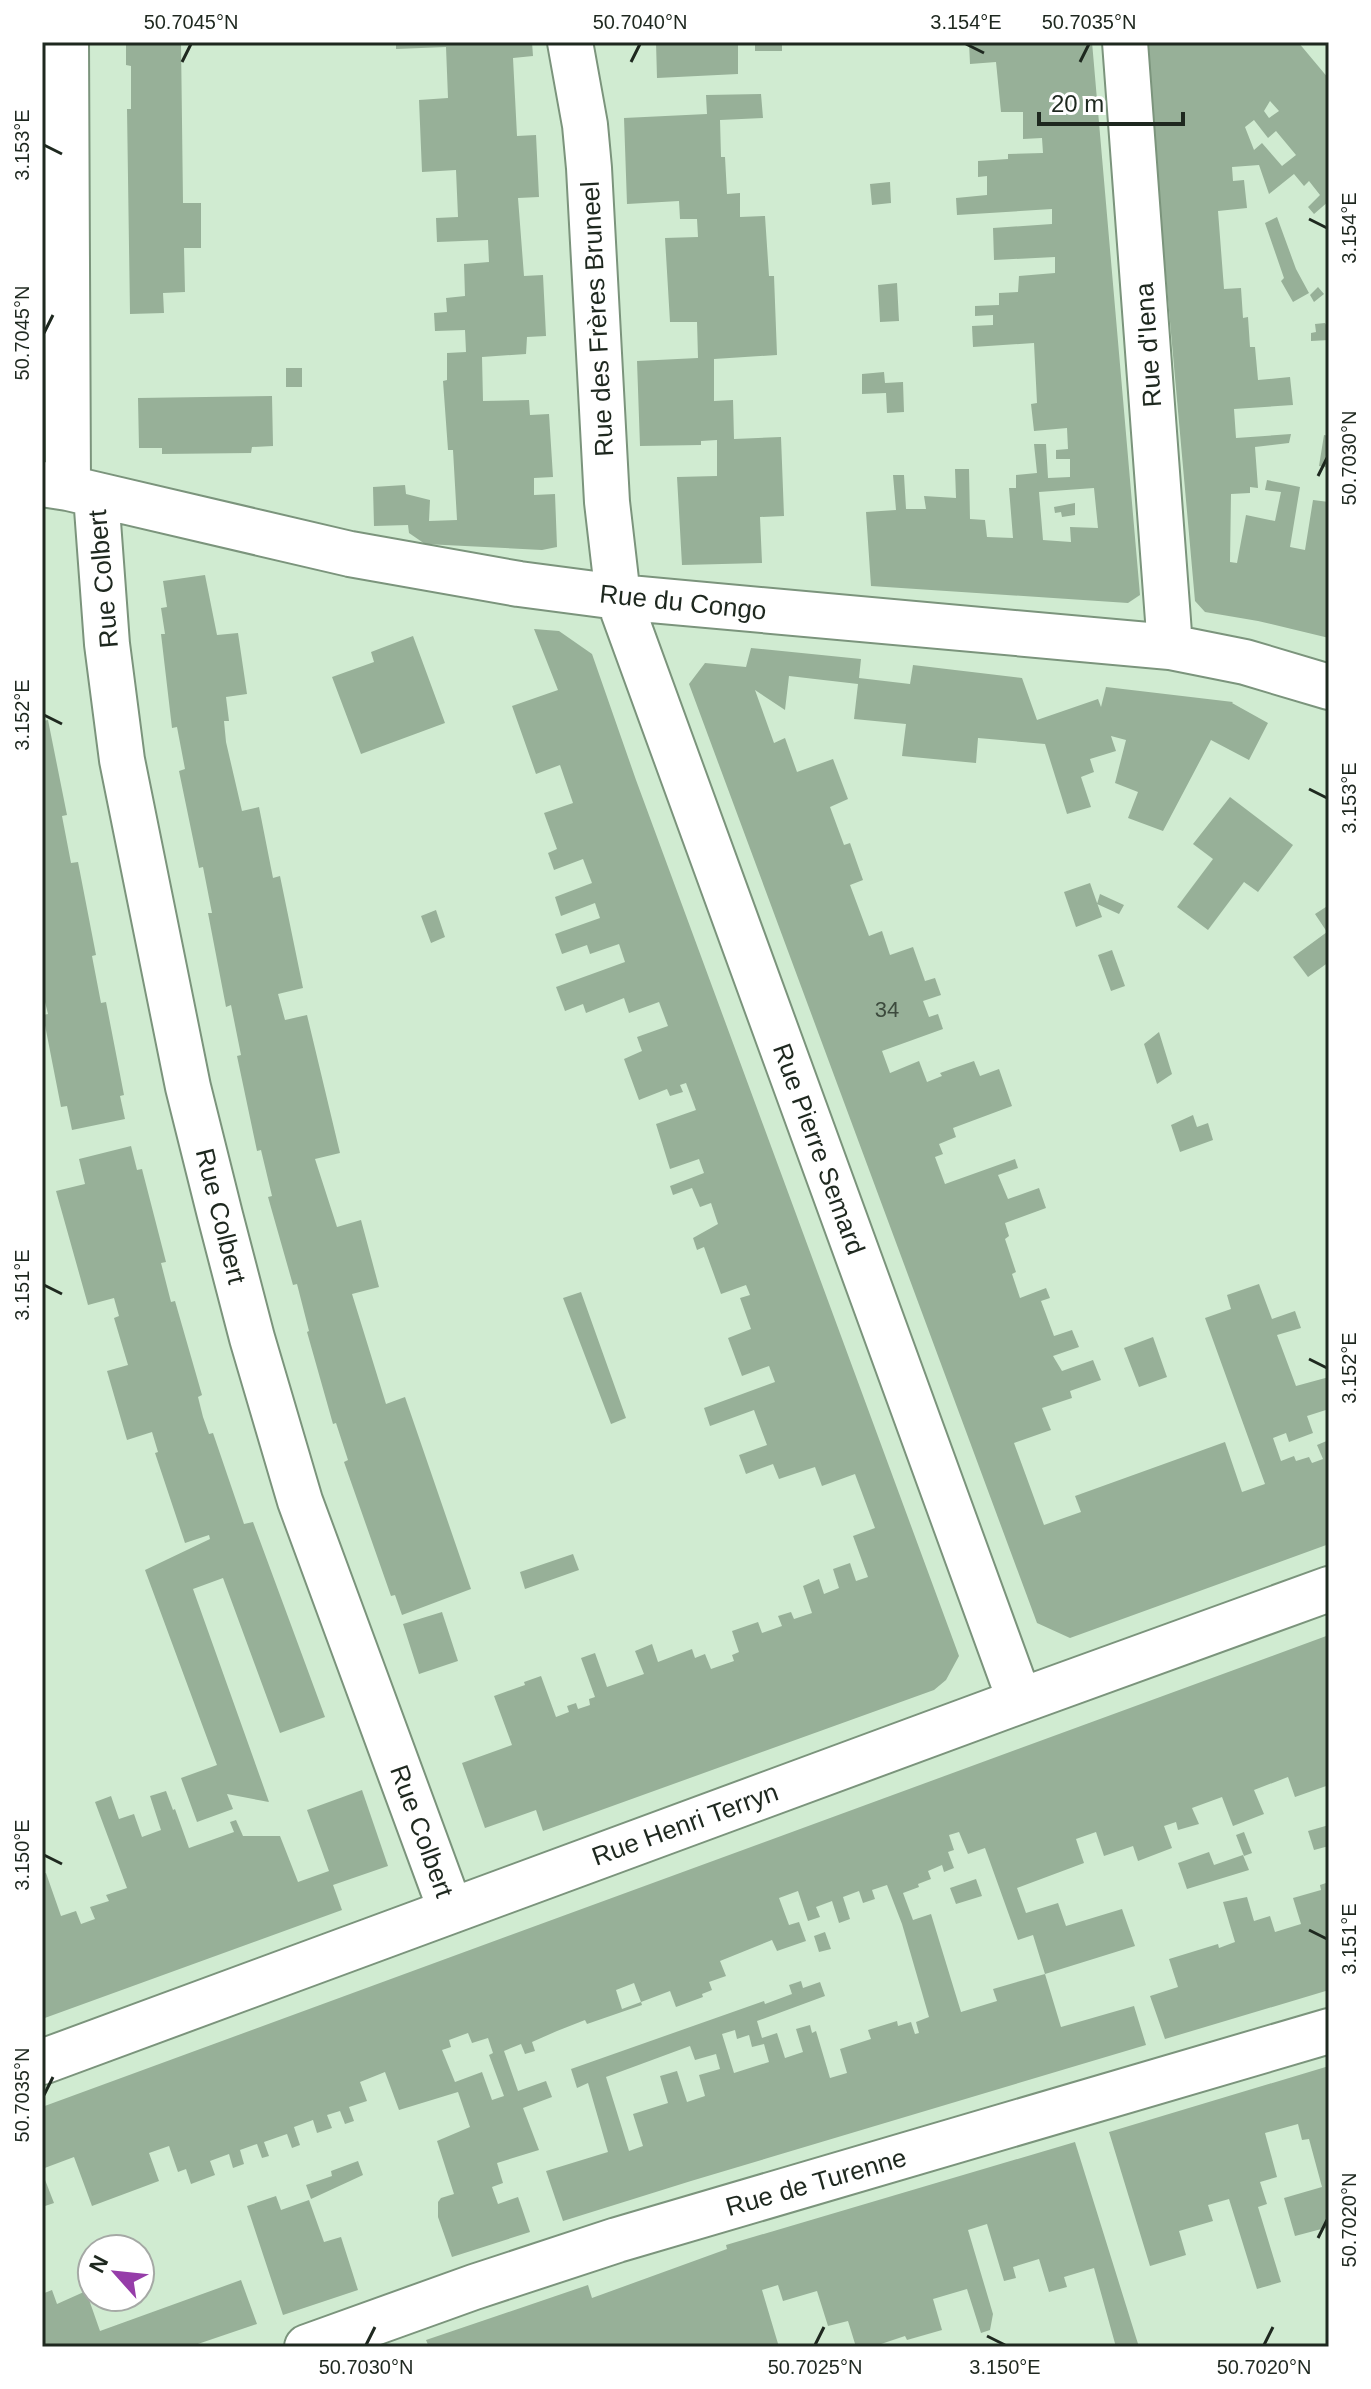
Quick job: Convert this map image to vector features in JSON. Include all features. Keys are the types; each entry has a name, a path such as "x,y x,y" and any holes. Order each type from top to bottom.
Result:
{"street":[{"name":"Rue Colbert","path":"66,42 69,489 107,644 122,760 188,1087 252,1338 300,1501 451,1911"},
{"name":"Rue des Frères Bruneel","path":"570,42 585,125 589,168 607,502 618,597"},
{"name":"Rue d'Iena","path":"1125,42 1170,647"},
{"name":"Rue du Congo","path":"69,489 350,554 506,582 618,597 1170,647 1245,662 1329,687"},
{"name":"Rue Pierre Semard","path":"618,597 1020,1701"},
{"name":"Rue Henri Terryn","path":"42,2062 1329,1589"},
{"name":"Rue de Turenne","path":"307,2347 617,2240 1329,2031"}],"building":[{"path":"126,42 181,42 183,203 201,203 201,248 184,248 185,292 163,293 164,313 130,314 127,109 131,109 131,66 126,65"},
{"path":"396,42 532,42 533,56 513,58 517,136 536,135 539,197 518,198 524,276 543,275 546,336 527,337 526,354 482,357 483,401 529,400 530,415 549,414 553,477 534,478 534,495 555,494 557,547 542,550 425,544 409,533 408,525 374,526 373,487 405,485 406,494 430,500 429,521 457,520 453,450 448,450 443,381 447,380 447,353 466,352 465,330 435,331 434,313 447,312 446,298 465,296 464,264 489,262 488,240 437,242 436,218 458,217 456,170 422,172 419,100 448,98 446,47 396,49"},
{"path":"656,42 738,42 738,74 657,78"},
{"path":"755,42 782,42 782,51 755,51"},
{"path":"969,42 1092,42 1140,595 1128,603 871,586 866,512 896,510 893,475 904,475 906,509 926,509 924,496 956,498 955,469 969,469 970,519 985,520 987,537 1013,538 1009,488 1016,488 1016,475 1037,473 1034,444 1046,444 1048,478 1070,477 1070,459 1056,459 1056,450 1068,449 1067,428 1034,431 1031,404 1037,403 1034,343 973,347 972,326 993,325 993,315 975,316 975,306 999,305 999,293 1018,292 1019,276 1055,273 1055,257 994,260 993,228 1052,224 1052,209 957,215 956,198 987,195 987,176 978,177 978,161 1008,159 1008,154 1043,153 1042,138 1023,139 1023,112 1001,112 996,62 970,64","holes":["1094,488 1098,528 1070,527 1071,542 1043,540 1039,492"]},
{"path":"1145,42 1298,42 1329,79 1329,201 1314,214 1308,207 1320,195 1309,181 1304,186 1294,174 1269,194 1259,165 1232,167 1233,181 1244,180 1247,208 1218,211 1224,289 1241,288 1243,318 1248,317 1250,347 1255,347 1258,380 1290,377 1293,405 1234,409 1236,438 1291,434 1289,443 1255,447 1258,488 1250,487 1250,493 1231,494 1230,562 1237,563 1246,515 1275,521 1281,492 1265,490 1267,480 1300,487 1290,547 1305,550 1313,500 1329,502 1329,638 1205,612 1195,601","holes":["1270,101 1279,111 1269,118 1264,111","1254,120 1268,138 1276,131 1296,155 1282,166 1262,143 1254,150 1245,127"]},
{"path":"761,94 763,118 720,120 721,157 725,157 727,194 740,193 740,217 765,216 769,276 774,276 777,355 714,359 714,401 733,400 734,439 781,437 784,516 760,517 762,563 682,565 677,477 717,476 717,440 701,441 701,445 640,446 637,361 698,358 697,322 670,322 665,238 698,237 697,219 680,219 679,201 627,204 624,118 707,114 706,95"},
{"path":"890,182 891,203 872,205 870,184"},
{"path":"1277,217 1296,269 1309,293 1293,302 1281,281 1284,278 1265,223"},
{"path":"897,283 899,321 880,322 878,285"},
{"path":"1318,287 1324,294 1314,302 1310,295"},
{"path":"1325,323 1329,340 1311,341 1311,333 1316,332 1315,324"},
{"path":"286,368 302,368 302,387 286,387"},
{"path":"884,372 885,383 903,382 904,412 887,413 886,393 862,394 862,374"},
{"path":"272,396 273,446 252,447 251,453 162,454 162,448 139,448 138,398"},
{"path":"1324,435 1329,436 1329,468 1319,466"},
{"path":"1075,503 1075,515 1062,517 1061,512 1055,513 1054,507"},
{"path":"205,575 217,635 238,633 247,694 226,697 229,721 224,721 226,742 242,811 259,807 273,878 280,876 303,988 278,994 285,1020 307,1015 340,1153 315,1159 337,1227 361,1220 379,1287 352,1294 386,1404 405,1397 471,1589 402,1615 395,1595 391,1596 344,1462 348,1460 336,1423 333,1424 297,1284 293,1285 268,1197 272,1196 261,1150 257,1151 237,1056 241,1055 231,1005 226,1007 208,913 212,913 203,867 199,868 179,771 185,769 177,727 172,728 161,634 165,634 161,608 167,607 163,581"},
{"path":"534,629 559,631 592,654 959,1656 946,1680 934,1690 543,1831 536,1810 485,1828 462,1763 512,1745 494,1696 541,1676 556,1717 569,1712 567,1706 576,1703 578,1709 590,1705 589,1699 595,1697 581,1658 595,1653 607,1687 644,1674 635,1651 652,1644 658,1662 692,1649 695,1658 705,1654 711,1669 734,1661 732,1655 739,1652 732,1631 758,1622 762,1633 782,1626 778,1616 791,1612 794,1619 812,1613 803,1586 819,1579 824,1594 839,1588 833,1569 850,1563 856,1581 868,1577 853,1536 875,1528 855,1474 822,1486 815,1467 779,1479 773,1464 746,1474 739,1455 767,1445 754,1410 710,1426 704,1408 775,1382 769,1366 742,1376 728,1338 751,1329 740,1298 750,1295 746,1285 721,1294 704,1247 697,1250 693,1238 718,1224 711,1203 700,1207 692,1188 673,1195 670,1186 704,1173 699,1159 670,1169 656,1124 696,1110 686,1083 680,1085 683,1092 670,1096 667,1089 639,1100 624,1059 642,1051 637,1037 668,1026 659,1002 629,1013 624,998 586,1013 583,1004 565,1011 556,987 625,962 619,944 590,954 587,945 562,954 555,934 600,918 595,903 561,916 555,897 592,883 583,859 554,870 548,853 557,849 544,813 573,803 560,765 536,774 512,706 558,690"},
{"path":"413,636 445,723 361,754 332,677 374,662 371,652"},
{"path":"751,648 861,659 859,678 910,684 913,665 1022,678 1037,720 1098,699 1101,707 1106,687 1233,702 1268,723 1249,760 1211,740 1163,831 1128,818 1138,792 1115,783 1126,740 1111,736 1116,751 1090,759 1094,772 1081,777 1091,807 1067,814 1045,744 978,738 976,763 902,756 906,724 854,719 858,684 789,676 785,710 755,690 774,743 785,738 797,772 833,759 848,799 830,807 844,845 850,843 863,880 850,885 869,936 882,931 890,955 913,947 925,981 935,978 941,995 923,1001 929,1017 938,1014 943,1029 882,1051 890,1073 919,1061 927,1082 942,1076 940,1073 974,1061 980,1076 999,1069 1012,1106 953,1128 956,1137 939,1144 943,1154 935,1157 945,1184 1015,1159 1018,1168 998,1175 1008,1199 1039,1188 1046,1208 1005,1223 1009,1236 1005,1239 1016,1272 1012,1274 1020,1298 1046,1288 1050,1298 1041,1301 1054,1336 1072,1330 1079,1347 1053,1356 1062,1371 1093,1360 1101,1380 1070,1391 1072,1398 1042,1408 1051,1430 1014,1443 1044,1525 1081,1512 1075,1496 1225,1442 1242,1492 1265,1484 1205,1318 1231,1309 1227,1295 1259,1284 1272,1319 1295,1311 1301,1328 1277,1335 1296,1386 1329,1377 1329,1409 1307,1416 1313,1433 1289,1442 1286,1433 1273,1438 1281,1461 1294,1456 1296,1461 1309,1457 1312,1463 1323,1459 1317,1445 1329,1440 1329,1544 1070,1638 1037,1623 689,684 705,663 746,667"},
{"path":"48,720 67,815 62,816 71,863 78,862 96,955 92,956 101,1003 106,1002 124,1095 120,1096 125,1119 72,1130 67,1106 61,1107 43,1015 48,1014 42,990 42,721"},
{"path":"1230,797 1293,845 1258,892 1244,882 1208,930 1177,907 1213,859 1193,844"},
{"path":"1090,883 1102,917 1076,927 1064,892"},
{"path":"1100,894 1124,905 1119,914 1097,904"},
{"path":"1329,905 1329,962 1308,977 1293,957 1327,932 1315,914"},
{"path":"436,910 445,937 431,943 421,916"},
{"path":"1112,950 1125,986 1111,991 1098,955"},
{"path":"1159,1032 1172,1074 1157,1084 1144,1044"},
{"path":"1193,1115 1197,1127 1208,1123 1213,1140 1180,1152 1171,1125"},
{"path":"131,1146 137,1170 142,1169 166,1262 161,1263 171,1302 175,1301 202,1395 198,1397 203,1417 209,1434 213,1433 244,1524 253,1522 325,1717 280,1733 223,1578 193,1589 269,1802 227,1794 233,1809 197,1822 181,1778 217,1765 145,1570 210,1539 209,1535 185,1543 155,1453 158,1452 152,1432 127,1440 107,1371 128,1365 114,1318 119,1316 114,1298 88,1305 56,1191 85,1184 79,1159"},
{"path":"581,1292 626,1418 611,1424 563,1298"},
{"path":"1153,1337 1167,1377 1139,1387 1124,1348"},
{"path":"573,1554 579,1570 525,1589 520,1572"},
{"path":"442,1612 458,1661 419,1674 403,1624"},
{"path":"1329,1635 1329,1785 1295,1797 1288,1777 1254,1790 1264,1814 1233,1826 1222,1797 1192,1808 1199,1824 1178,1830 1176,1822 1164,1826 1172,1848 1138,1861 1133,1846 1104,1856 1096,1832 1076,1839 1084,1863 1017,1888 1026,1913 1058,1903 1066,1926 1122,1909 1135,1946 1045,1974 1061,2027 1134,2006 1146,2045 563,2221 546,2171 608,2152 588,2083 577,2088 571,2069 792,1994 789,1985 801,1981 803,1988 820,1982 825,1996 757,2021 762,2038 777,2033 785,2058 803,2052 796,2029 810,2025 812,2033 816,2031 830,2078 847,2073 840,2049 871,2039 868,2030 897,2021 898,2026 911,2022 915,2034 919,2033 916,2022 929,2017 902,1924 887,1885 872,1890 875,1899 863,1903 859,1891 843,1897 850,1919 839,1923 832,1901 816,1907 820,1917 808,1921 798,1891 779,1898 789,1925 799,1922 806,1941 777,1951 772,1940 720,1961 726,1976 709,1982 712,1990 702,1994 703,1997 676,2007 670,1991 641,2002 642,2005 587,2024 585,2020 532,2042 535,2051 525,2054 521,2044 504,2051 518,2091 546,2081 552,2097 523,2108 539,2150 497,2163 503,2183 492,2187 498,2204 518,2197 530,2232 452,2257 438,2217 438,2202 454,2194 437,2141 470,2127 458,2092 399,2110 385,2072 360,2082 367,2101 349,2107 354,2121 345,2124 340,2111 327,2115 332,2128 317,2133 313,2120 294,2127 300,2145 292,2148 287,2134 264,2142 269,2156 262,2158 257,2144 240,2150 244,2164 233,2168 229,2154 210,2161 215,2175 191,2184 186,2169 178,2172 169,2146 149,2153 159,2181 92,2206 74,2157 42,2169 42,2107","holes":["959,1832 968,1854 985,1848 1018,1940 1033,1935 1045,1974 993,1989 997,2001 961,2012 931,1914 913,1920 903,1893 931,1879 928,1871 942,1865 944,1872 954,1868 948,1852 954,1850 949,1835","634,1983 641,2002 622,2009 616,1990","735,2030 737,2039 749,2035 752,2047 764,2044 769,2062 734,2073 722,2034","468,2033 472,2043 488,2038 493,2053 489,2055 504,2096 492,2100 482,2072 455,2082 442,2050 451,2047 449,2040","690,2046 695,2060 716,2054 720,2069 699,2075 705,2096 687,2102 677,2071 660,2076 668,2103 633,2114 643,2146 629,2151 606,2077"]},
{"path":"362,1790 388,1866 333,1885 342,1910 42,2019 42,1874 46,1873 61,1916 76,1911 81,1924 95,1919 90,1907 109,1901 106,1895 127,1888 95,1802 111,1796 119,1819 134,1814 142,1837 161,1830 150,1796 166,1791 189,1848 234,1832 230,1822 236,1820 243,1836 280,1836 298,1882 329,1871 307,1810"},
{"path":"1329,1825 1329,1846 1314,1850 1308,1831"},
{"path":"1244,1832 1252,1853 1244,1856 1236,1835"},
{"path":"1209,1852 1214,1865 1243,1855 1249,1870 1187,1889 1178,1863"},
{"path":"976,1879 982,1896 956,1904 950,1888"},
{"path":"1329,1882 1329,1990 1165,2039 1150,1996 1178,1987 1169,1959 1235,1942 1223,1902 1247,1897 1254,1921 1270,1916 1275,1932 1301,1924 1293,1898 1321,1890 1320,1885"},
{"path":"825,1932 831,1949 819,1952 814,1936"},
{"path":"1329,2066 1329,2227 1295,2236 1284,2198 1322,2187 1309,2139 1302,2140 1298,2124 1265,2133 1277,2177 1260,2182 1267,2204 1258,2207 1281,2282 1257,2289 1229,2199 1208,2205 1213,2221 1179,2231 1186,2255 1150,2266 1109,2132"},
{"path":"1075,2142 1139,2347 1116,2347 1094,2268 1064,2277 1067,2287 1049,2292 1039,2259 1013,2267 1016,2278 1004,2281 987,2224 968,2230 993,2314 990,2330 981,2333 967,2289 933,2299 942,2330 907,2340 905,2336 872,2347 856,2347 848,2321 828,2326 817,2291 783,2301 778,2285 762,2290 779,2347 429,2347 426,2340 588,2285 592,2298 727,2249 726,2245"},
{"path":"358,2161 363,2175 311,2199 306,2185 332,2176 331,2171"},
{"path":"42,2172 54,2203 42,2207"},
{"path":"276,2196 281,2210 309,2200 324,2242 341,2237 358,2290 283,2315 247,2206"},
{"path":"241,2280 257,2324 189,2347 42,2347 42,2294 52,2290 57,2304 76,2295 76,2313 94,2313 100,2331"}]}
